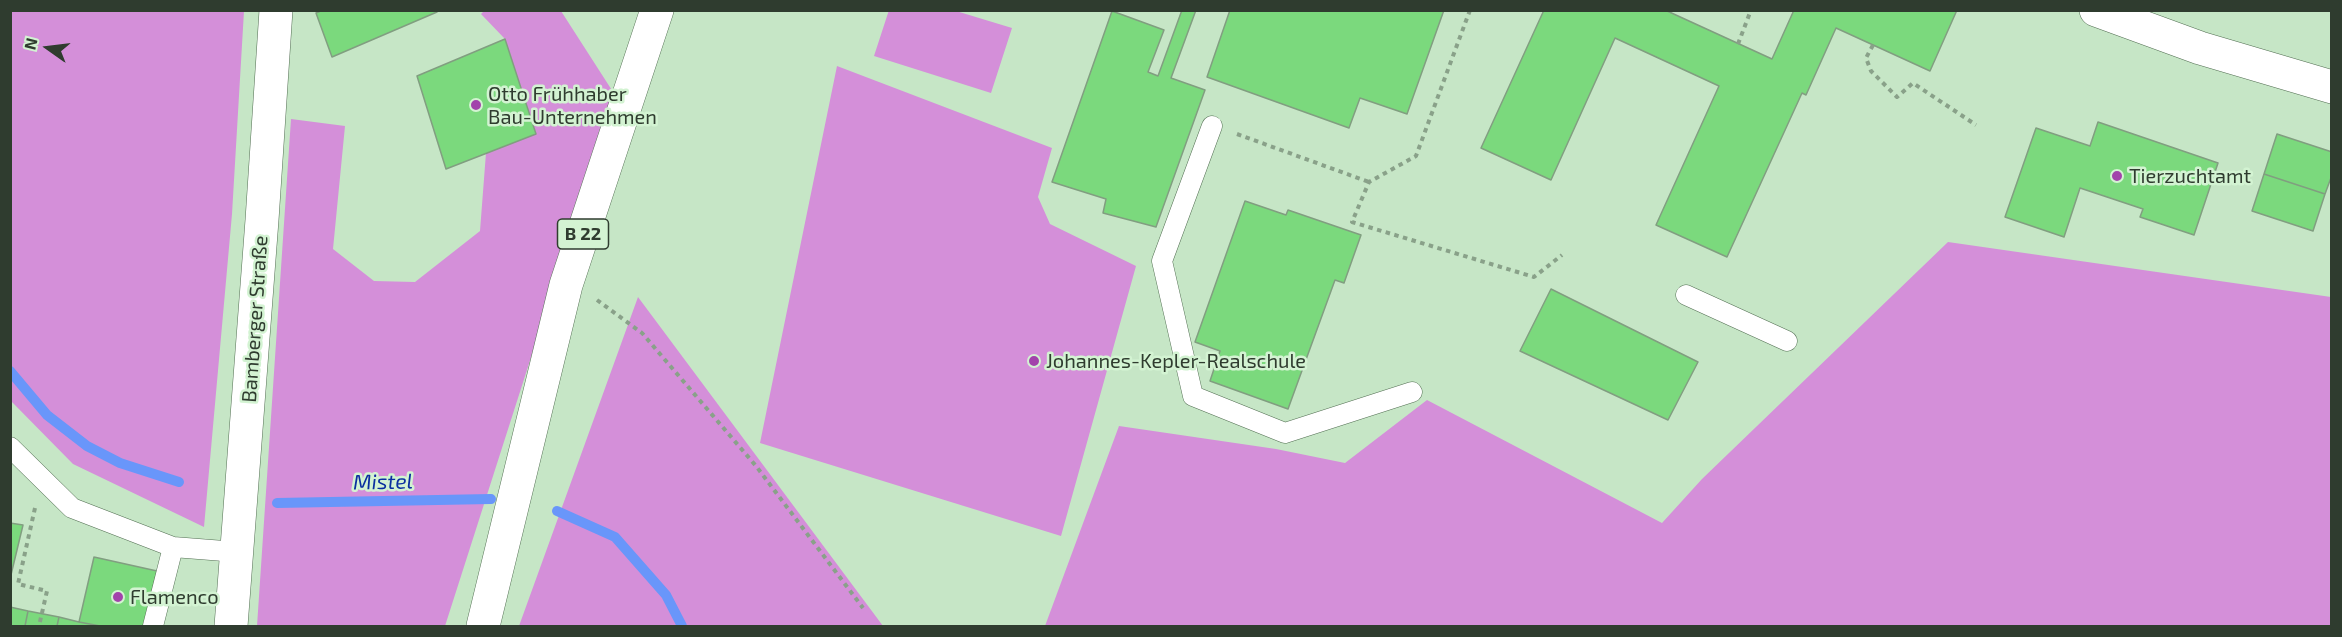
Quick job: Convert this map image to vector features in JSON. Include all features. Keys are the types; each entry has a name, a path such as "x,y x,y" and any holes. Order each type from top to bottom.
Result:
{"street":[{"name":"Bamberger Straße","path":"231,627 276,10"},
{"name":"B 22","path":"483,627 566,285 657,10"},
{"path":"2096,10 2138,18 2200,48 2331,87"}],"lane":[{"path":"1212,126 1162,261 1193,396 1285,433 1412,392"},
{"path":"1686,296 1787,341"},
{"path":"13,451 72,508 173,547 237,552"},
{"path":"153,627 173,547"}],"path":[{"path":"1470,10 1416,156 1369,182 1352,222 1534,277 1562,255"},
{"path":"1738,44 1751,10"},
{"path":"1873,45 1866,58 1871,71 1897,97 1913,83 1976,125"},
{"path":"1212,126 1369,182"},
{"path":"566,285 596,300 642,333 756,466 863,608"},
{"path":"38,499 18,584 47,591 39,627"}],"shaded area":[{"path":"11,10 244,11 232,214 204,527 73,464 11,401"},
{"path":"485,10 561,11 615,95 445,626 257,626 291,119 345,126 333,249 374,281 415,282 480,231 486,153 536,133 505,39 481,14"},
{"path":"889,10 956,11 1012,28 991,93 874,56"},
{"path":"837,66 1052,148 1038,197 1050,224 1136,266 1061,536 760,443"},
{"path":"1948,242 2331,297 2331,626 1045,626 1119,426 1276,449 1345,463 1427,400 1662,523 1702,479"},
{"path":"638,297 883,626 519,626"}],"building":[{"path":"323,10 437,10 437,12 332,57 316,13"},
{"path":"1182,10 1196,10 1171,78 1205,90 1156,227 1103,213 1106,199 1052,182 1112,11 1164,30 1148,72 1158,76"},
{"path":"1230,10 1444,10 1407,114 1360,98 1349,128 1207,77"},
{"path":"1544,10 1665,10 1772,59 1794,10 1957,10 1930,71 1836,28 1806,95 1802,93 1727,257 1656,225 1719,86 1615,38 1551,180 1481,148"},
{"name":"Otto Frühhaber Bau-Unternehmen","path":"505,39 536,134 446,169 417,76"},
{"name":"Tierzuchtamt","path":"2098,122 2218,163 2194,235 2140,217 2143,209 2080,188 2064,237 2005,217 2036,128 2090,146"},
{"path":"2277,134 2332,152 2332,175 2325,194 2264,174"},
{"path":"2264,174 2325,194 2313,231 2252,211"},
{"path":"1245,201 1286,215 1288,210 1361,235 1344,283 1335,280 1288,409 1210,381 1220,351 1195,342"},
{"path":"1551,289 1698,362 1668,420 1520,351"},
{"path":"10,523 23,525 10,579"},
{"name":"Flamenco","path":"94,557 157,571 144,626 100,626 79,622"},
{"path":"10,607 28,611 25,626 10,626"},
{"path":"28,611 59,617 57,626 25,626"},
{"path":"59,617 79,622 100,626 57,626"}],"waterway":[{"name":"Mistel","path":"10,371 47,415 87,446 120,463 179,482"},
{"name":"Mistel","path":"277,503 491,499"},
{"name":"Mistel","path":"557,511 615,537 666,595 682,626"}],"place":[{"name":"Otto Frühhaber Bau-Unternehmen","path":"476,105"},
{"name":"Tierzuchtamt","path":"2117,176"},
{"name":"Johannes-Kepler-Realschule","path":"1034,361"},
{"name":"Flamenco","path":"118,597"}]}
